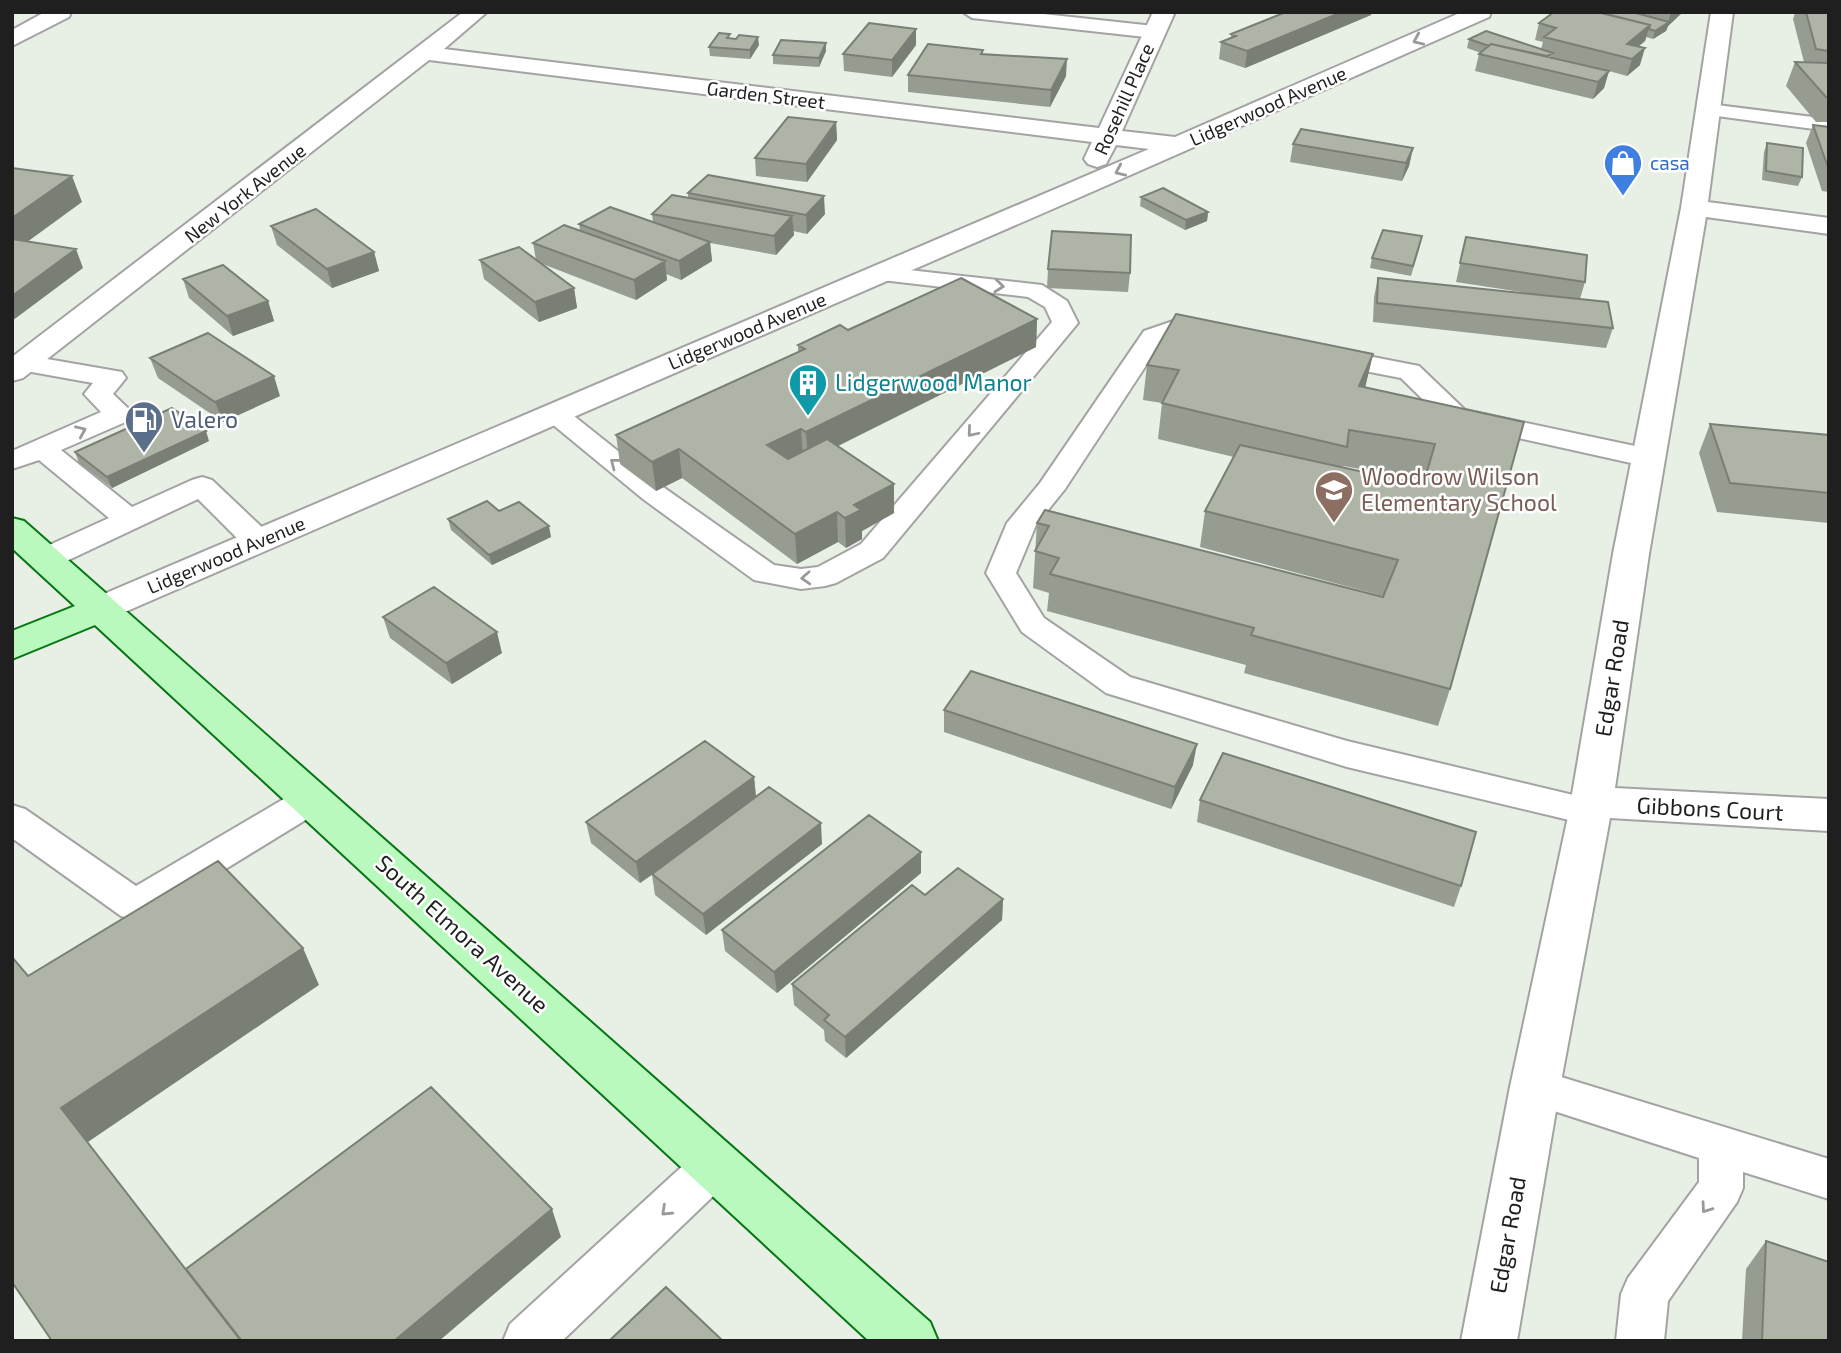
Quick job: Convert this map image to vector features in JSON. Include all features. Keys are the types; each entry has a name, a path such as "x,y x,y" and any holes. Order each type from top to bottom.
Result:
{"main road":[{"name":"South Elmora Avenue","path":"12,529 98,610 312,799 911,1341"},
{"name":"Lidgerwood Avenue","path":"12,646 98,610"}],"street":[{"path":"12,39 61,12"},
{"name":"New York Avenue","path":"18,368 477,12"},
{"name":"Lidgerwood Avenue","path":"98,610 882,274 1481,12"},
{"name":"Edgar Road","path":"1489,1341 1535,1087 1591,808 1694,208 1722,12"},
{"name":"Rosehill Place","path":"1085,186 1159,22"},
{"name":"Garden Street","path":"425,53 1180,145"},
{"path":"1694,208 1829,226"},
{"name":"Gibbons Court","path":"1591,808 1829,815"}],"lane":[{"path":"972,12 1159,22"},
{"path":"1709,110 1829,125"},
{"path":"554,414 653,493 765,573 801,579 825,576 872,551 1065,323 1062,309 1050,297 1033,290 882,274"},
{"path":"1233,338 1179,327 1166,331 1153,336 1126,373 1050,489 1022,523 1002,573 1032,625 1118,685 1347,754 1591,808"},
{"path":"1301,351 1410,372 1456,416 1649,458"},
{"path":"12,461 120,414 97,394 113,378 18,368"},
{"path":"42,448 129,520"},
{"path":"45,559 202,486 258,541"},
{"path":"12,819 135,905 312,799"},
{"path":"1535,1087 1829,1179"},
{"path":"1640,1341 1645,1294 1721,1188 1721,1145"},
{"path":"527,1341 716,1164"}],"building":[{"path":"1286,12 1342,12 1247,51 1221,42 1236,36 1231,34"},
{"path":"1554,12 1597,12 1650,25 1627,44 1645,48 1632,59 1544,37 1556,28 1539,23"},
{"path":"1598,12 1632,12 1669,22 1655,31 1649,29 1650,25"},
{"path":"1806,12 1829,12 1829,51 1816,49"},
{"path":"869,23 916,29 892,60 843,54"},
{"path":"1486,31 1553,53 1547,56 1491,44 1489,46 1469,39"},
{"path":"719,33 730,34 727,38 736,39 739,35 758,37 750,50 709,47"},
{"path":"781,40 826,43 819,58 773,55"},
{"path":"928,44 983,50 981,54 1067,59 1051,90 908,75"},
{"path":"1491,44 1609,71 1598,82 1479,54"},
{"path":"1795,62 1829,63 1829,97 1826,97"},
{"path":"788,117 836,122 806,164 755,158"},
{"path":"1813,125 1829,127 1829,170"},
{"path":"1301,129 1413,148 1406,163 1293,144"},
{"path":"1767,143 1803,148 1802,177 1766,171"},
{"path":"12,168 72,176 12,218"},
{"path":"708,175 824,196 806,215 688,193"},
{"path":"1163,188 1208,212 1186,220 1141,197"},
{"path":"672,195 792,216 774,236 652,214"},
{"path":"610,207 710,242 679,261 579,224"},
{"path":"316,209 374,252 327,269 271,226"},
{"path":"564,225 665,261 634,280 533,243"},
{"path":"1383,230 1422,236 1413,266 1372,258"},
{"path":"1052,231 1131,235 1130,273 1048,269"},
{"path":"1466,237 1587,255 1585,282 1460,263"},
{"path":"12,239 76,249 12,296"},
{"path":"519,247 574,288 535,302 480,260"},
{"path":"223,265 268,301 227,316 183,279"},
{"name":"Lidgerwood Manor","path":"961,278 1037,319 806,432 801,429 767,445 788,459 827,439 894,484 854,505 861,510 845,518 837,512 795,534 679,449 652,462 616,435 805,349 798,345 840,325 848,330"},
{"path":"1378,278 1608,302 1613,328 1377,303"},
{"path":"1176,314 1373,354 1359,386 1524,422 1450,689 1251,635 1254,628 1050,574 1059,558 1035,551 1049,526 1037,523 1045,510 1383,597 1398,560 1205,511 1240,445 1423,485 1435,444 1349,430 1347,447 1162,403 1179,370 1147,365"},
{"path":"208,333 274,376 215,402 150,358"},
{"path":"172,408 206,431 107,477 75,452"},
{"path":"1710,424 1829,435 1829,493 1730,483"},
{"path":"487,501 499,511 519,502 549,526 489,555 448,519"},
{"path":"434,587 497,632 446,663 383,617"},
{"path":"971,671 1197,744 1175,787 944,710"},
{"path":"705,741 754,777 636,862 586,822"},
{"path":"1223,753 1476,832 1461,886 1200,800"},
{"path":"769,787 821,823 703,914 652,874"},
{"path":"869,815 921,852 774,972 722,930"},
{"path":"218,861 303,948 61,1108 241,1341 52,1341 12,1282 12,957 28,976"},
{"path":"958,868 1003,899 845,1037 824,1020 829,1015 792,984 912,885 925,895"},
{"path":"431,1087 552,1209 394,1341 242,1341 186,1269"},
{"path":"1766,1241 1829,1262 1829,1341 1762,1341"},
{"path":"666,1287 723,1341 609,1341"}],"place":[{"name":"casa","path":"1623,197"},
{"name":"Lidgerwood Manor","path":"808,417"},
{"name":"Valero","path":"144,454"},
{"name":"Woodrow Wilson Elementary School","path":"1334,524"}]}
